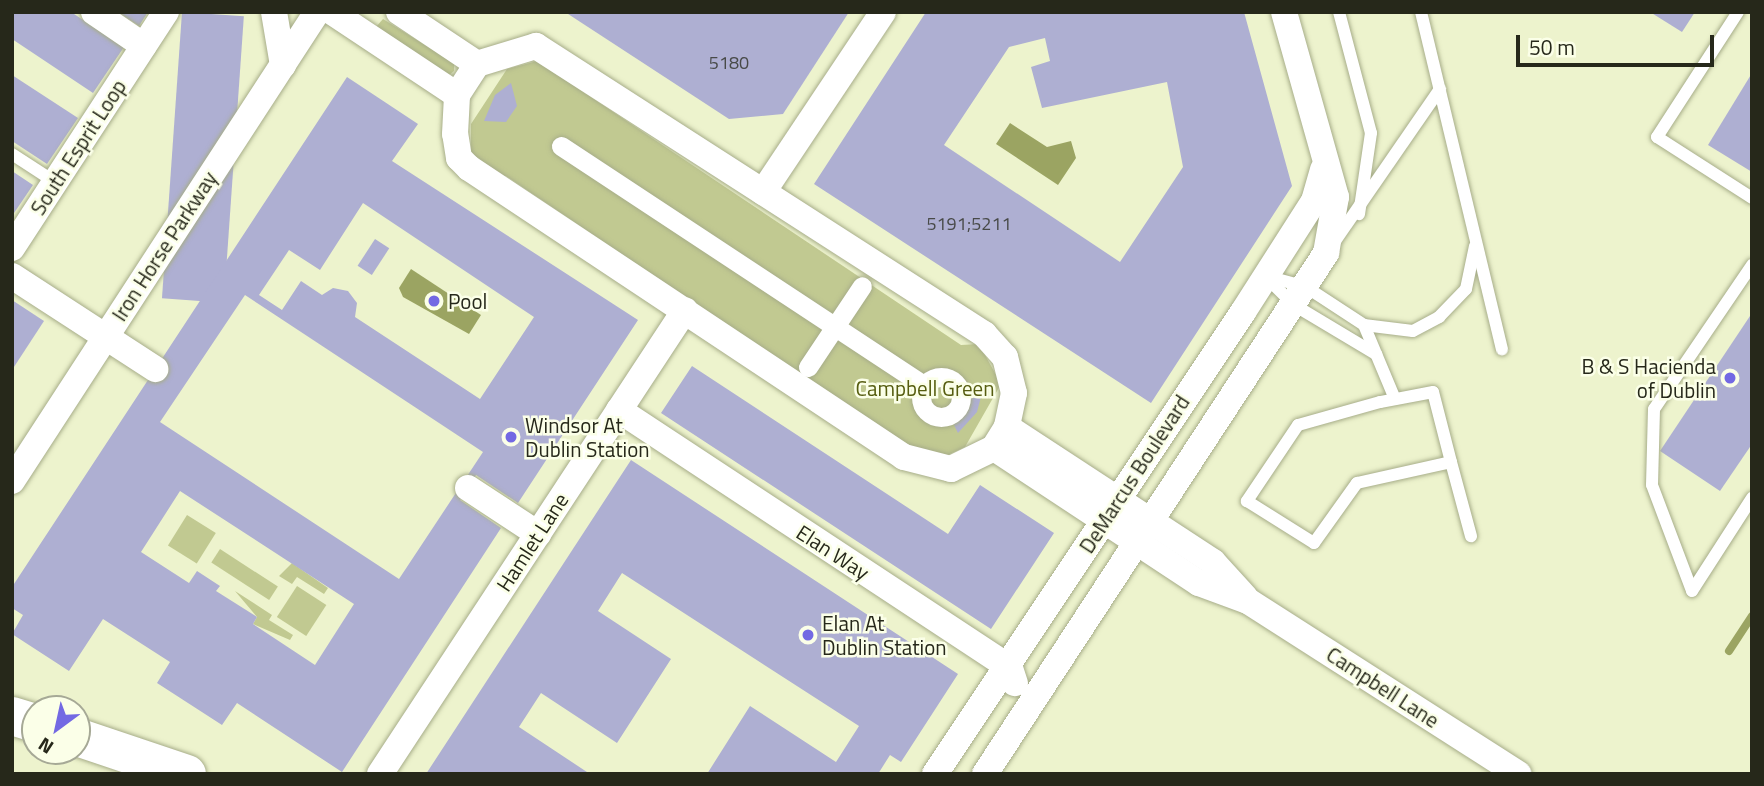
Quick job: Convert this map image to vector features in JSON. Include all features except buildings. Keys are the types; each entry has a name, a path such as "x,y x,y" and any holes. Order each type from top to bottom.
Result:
{"main road":[{"path":"91,742 187,774"}],"street":[{"path":"94,12 145,46"},
{"name":"South Esprit Loop","path":"12,248 166,12"},
{"path":"274,12 283,65"},
{"name":"Iron Horse Parkway","path":"12,481 317,12"},
{"path":"331,12 457,95"},
{"path":"399,12 477,64"},
{"path":"763,192 883,12"},
{"name":"DeMarcus Boulevard","path":"985,774 1326,253 1336,198 1323,169 1284,12"},
{"path":"514,47 549,50 995,345 1012,375 1001,438 951,469 920,465 469,168 458,158 455,134 457,95 477,64 514,47"},
{"path":"561,146 925,386"},
{"name":"DeMarcus Boulevard","path":"935,774 1010,668 1110,509 1266,276 1314,201 1323,169"},
{"path":"12,276 155,369"},
{"path":"808,367 862,286"},
{"name":"Hamlet Lane","path":"380,774 685,310"},
{"name":"Elan Way","path":"619,410 1010,668"},
{"path":"1001,438 1110,509"},
{"path":"468,488 538,534"},
{"name":"Campbell Lane","path":"1110,509 1145,532 1199,583 1248,601 1518,774"},
{"path":"1010,668 1026,711"}],"lane":[{"path":"1339,12 1371,134 1359,214"},
{"path":"1421,12 1502,349"},
{"path":"1738,12 1657,137 1752,198"},
{"path":"1326,253 1359,214 1440,89"},
{"path":"12,155 55,182"},
{"path":"1266,276 1300,296 1364,325 1412,331 1439,317 1466,289 1476,242"},
{"path":"1752,265 1654,409 1651,485 1692,591 1752,498"},
{"path":"1266,276 1300,296 1376,354"},
{"path":"1364,325 1395,399"},
{"path":"1451,461 1357,483 1314,543 1247,501 1298,425 1395,399 1433,392 1471,536"}],"green space":[{"path":"383,19 454,63 454,71 448,76 375,28"},
{"name":"Campbell Green","path":"537,61 961,345 979,344 1001,384 965,447 941,458 903,444 506,176 493,178 471,152 471,124 507,69"},
{"path":"187,515 216,533 197,564 168,546"},
{"path":"220,549 278,587 269,600 211,562"},
{"path":"292,563 328,588 324,594 297,577 292,584 279,576"},
{"path":"297,586 326,605 306,636 277,617"},
{"path":"235,591 272,615 269,620 293,635 290,640 253,624 257,617"}],"shaded area":[{"path":"1010,123 1047,147 1071,141 1076,158 1058,185 996,144"},
{"name":"Pool","path":"411,269 481,315 469,334 403,297 399,288"}],"waterway":[{"path":"1729,651 1752,616"}],"place":[{"name":"Pool","path":"434,301"},
{"name":"B & S Hacienda of Dublin","path":"1730,378"},
{"name":"Windsor At Dublin Station","path":"511,437"},
{"name":"Elan At Dublin Station","path":"808,635"}]}
